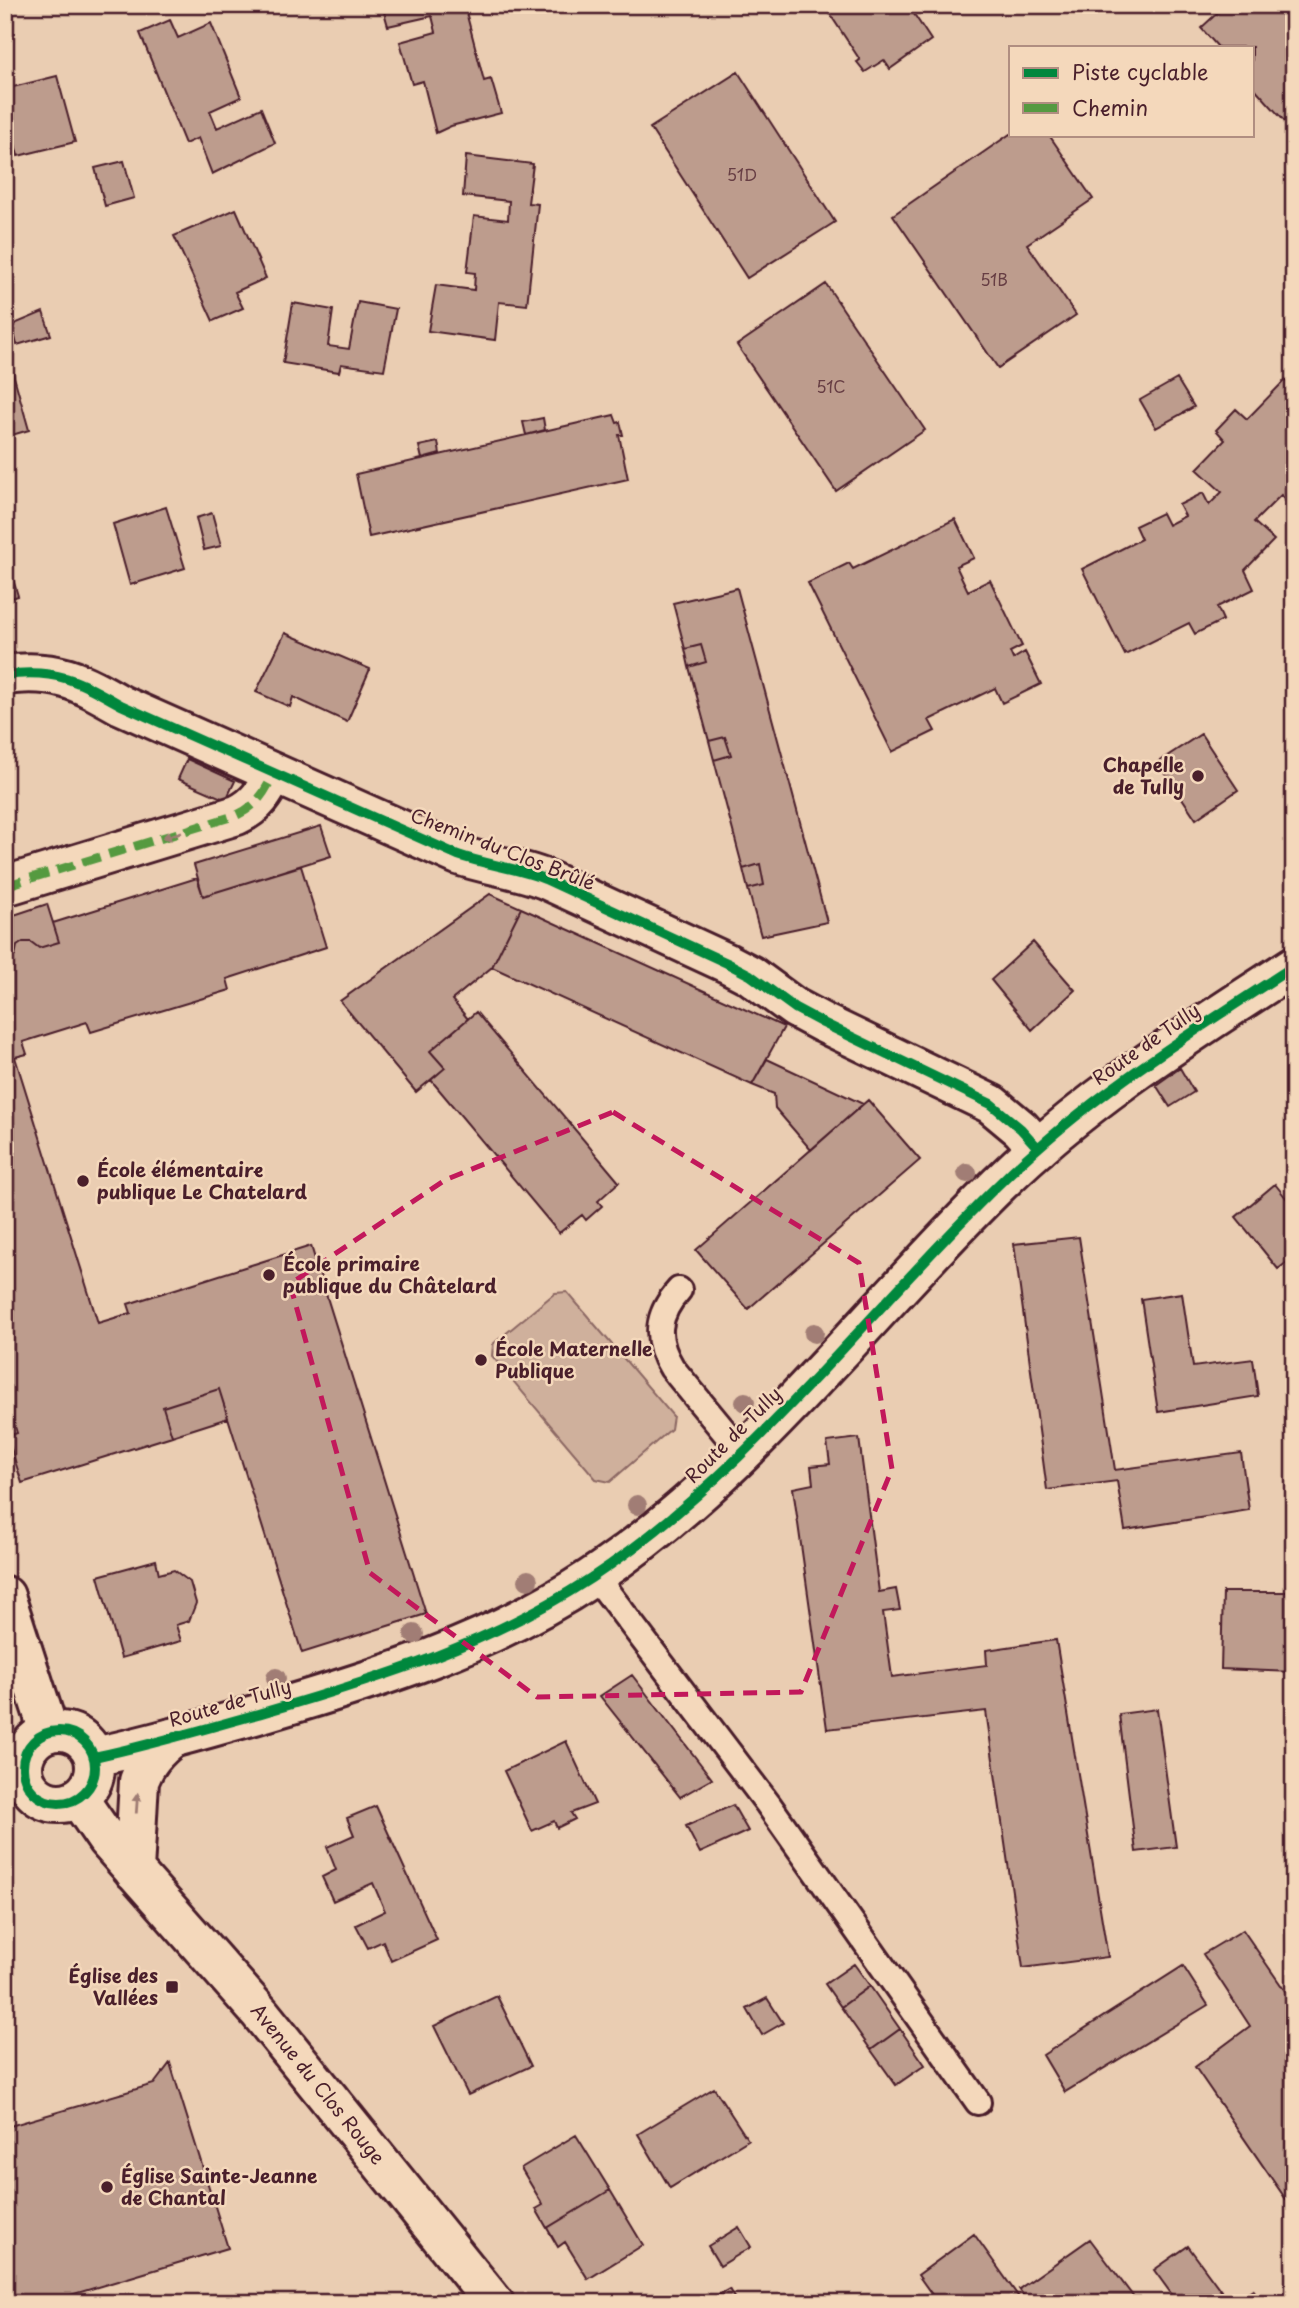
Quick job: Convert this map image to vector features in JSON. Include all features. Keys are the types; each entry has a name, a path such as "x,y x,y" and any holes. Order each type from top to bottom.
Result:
{"street":[{"name":"Chemin du Clos Brûlé","path":"5,675 58,675 80,682 121,705 458,855 477,862 522,870 545,879 727,963 750,975 795,1008 823,1023 991,1104 1021,1129 1038,1148"},
{"path":"5,886 249,810 258,801 274,773"},
{"name":"Route de Tully","path":"94,1757 342,1690 410,1667 509,1625 595,1576 675,1515 742,1453 968,1216 1038,1148 1075,1116 1165,1050 1294,966"},
{"path":"5,1596 49,1732"},
{"path":"59,1730 77,1735 94,1757 94,1776 90,1785 78,1798 61,1803 44,1800 14,1774 30,1744 49,1732 59,1730"},
{"path":"134,1871 139,1781 156,1751 172,1738"},
{"name":"Avenue du Clos Rouge","path":"78,1798 107,1840 260,2012 494,2303"}],"lane":[{"path":"679,1290 663,1313 660,1335 664,1356 742,1453"},
{"path":"595,1576 768,1804 978,2102"}],"highlighted area":[{"path":"613,1112 859,1263 892,1469 801,1692 537,1697 370,1573 290,1284 445,1180"}],"shaded area":[{"path":"567,1292 673,1416 671,1429 610,1482 596,1479 492,1356 493,1344 555,1293"}],"building":[{"path":"382,5 451,5 453,11 465,8 484,81 491,79 501,113 451,126 436,133 423,81 412,84 400,42 436,32 432,16 388,26"},
{"path":"824,5 908,5 931,40 890,69 884,60 865,72"},
{"path":"1226,5 1294,5 1294,132 1254,87 1254,46 1217,46 1201,28"},
{"path":"170,20 178,38 211,23 241,97 210,111 217,128 261,108 275,143 212,174 198,138 185,144 140,33"},
{"path":"738,72 835,222 747,278 650,128"},
{"path":"57,76 75,142 18,156 5,104 5,89"},
{"path":"1009,135 1050,136 1093,199 1027,244 1076,315 998,368 893,215"},
{"path":"466,156 533,164 528,203 538,204 527,305 499,302 495,340 428,331 436,285 474,290 475,273 467,272 474,216 508,220 509,201 463,196"},
{"path":"124,161 134,198 105,206 95,168"},
{"path":"236,209 266,278 235,292 243,308 213,321 174,236"},
{"path":"826,284 925,430 836,491 737,345"},
{"path":"358,302 396,309 384,370 341,364 339,372 283,363 293,303 333,310 328,346 349,349"},
{"path":"43,312 51,335 17,345 12,325"},
{"path":"11,366 29,430 5,437 5,367"},
{"path":"1177,379 1194,407 1156,428 1140,400"},
{"path":"1285,380 1294,389 1294,498 1289,503 1281,495 1254,522 1274,540 1245,570 1254,589 1217,607 1223,620 1195,634 1189,623 1125,655 1082,569 1141,539 1135,526 1162,513 1168,525 1185,516 1179,505 1203,493 1209,505 1222,492 1197,469 1225,440 1216,430 1236,409 1247,419"},
{"path":"614,415 617,423 620,422 623,435 619,435 628,479 369,537 356,474"},
{"path":"543,418 545,430 526,435 523,422"},
{"path":"438,442 440,454 422,459 419,446"},
{"path":"166,507 185,568 130,585 113,524"},
{"path":"212,513 221,546 204,550 196,518"},
{"path":"955,519 974,558 956,566 968,591 990,580 1022,646 1010,652 1013,659 1025,652 1041,684 1002,703 995,688 929,720 935,731 892,752 808,583 849,563 853,569"},
{"path":"5,552 18,596 5,600"},
{"path":"737,588 827,922 761,936 748,889 764,885 760,864 743,869 714,760 731,755 725,737 709,741 689,667 706,662 701,645 685,649 673,603"},
{"path":"285,633 370,669 347,722 293,697 290,707 256,692"},
{"path":"701,645 706,662 689,667 685,649"},
{"name":"Chapelle de Tully","path":"1201,734 1238,790 1196,819 1158,762"},
{"path":"725,737 731,755 714,760 709,741"},
{"path":"187,759 235,781 226,800 178,779"},
{"path":"321,826 331,856 203,896 194,865"},
{"path":"760,864 764,885 748,889 743,869"},
{"name":"École primaire publique du Châtelard","path":"301,866 326,947 227,979 230,990 91,1032 87,1022 23,1042 27,1054 15,1057 98,1323 131,1313 128,1304 311,1246 426,1614 302,1653 219,1389 163,1407 172,1436 22,1483 7,1436 17,1433 5,1395 5,959 15,956 17,946 23,942 31,942 39,948 59,942 53,923 197,878 203,896"},
{"path":"490,894 521,908 492,967 452,1000 468,1019 430,1051 445,1068 416,1092 340,1001"},
{"path":"47,904 59,942 39,948 31,942 23,942 17,946 15,956 5,959 5,918"},
{"path":"521,908 784,1027 752,1085 492,967"},
{"path":"1033,942 1075,990 1032,1030 991,980"},
{"path":"476,1012 619,1182 598,1201 602,1206 586,1220 582,1215 559,1233 431,1080 445,1068 430,1051"},
{"path":"767,1059 863,1104 811,1150 775,1108 774,1094 752,1085"},
{"path":"1180,1068 1194,1092 1170,1107 1156,1085"},
{"path":"868,1100 920,1160 748,1309 696,1250"},
{"path":"1275,1184 1294,1208 1294,1257 1278,1269 1236,1217"},
{"path":"1079,1237 1115,1470 1241,1453 1249,1510 1125,1530 1117,1481 1047,1490 1014,1244"},
{"path":"1182,1293 1193,1367 1253,1359 1258,1396 1158,1412 1141,1299"},
{"path":"219,1389 228,1418 172,1436 163,1407"},
{"path":"859,1438 879,1592 896,1589 900,1610 883,1612 892,1677 987,1665 986,1650 1056,1640 1108,1957 1023,1968 986,1711 827,1729 793,1488 813,1484 811,1466 830,1464 827,1442"},
{"path":"156,1560 159,1574 174,1570 190,1582 196,1603 189,1621 176,1625 181,1641 121,1658 98,1576"},
{"path":"1223,1592 1294,1592 1294,1672 1221,1669"},
{"path":"632,1675 712,1779 680,1797 600,1696"},
{"path":"1157,1709 1176,1847 1136,1852 1119,1714"},
{"path":"566,1741 595,1804 571,1813 575,1819 557,1828 554,1821 532,1831 504,1771"},
{"path":"733,1805 748,1831 700,1853 686,1826"},
{"path":"376,1806 437,1940 391,1961 383,1941 368,1948 356,1925 385,1911 373,1883 333,1901 322,1877 336,1870 327,1847 354,1835 347,1818"},
{"path":"1243,1930 1294,2004 1294,2211 1195,2067 1250,2026 1203,1954"},
{"path":"854,1964 870,1986 841,2007 825,1984"},
{"path":"1183,1966 1208,2005 1065,2092 1043,2055"},
{"path":"870,1986 900,2029 871,2050 841,2007"},
{"path":"497,1996 531,2066 468,2095 434,2026"},
{"path":"767,1998 783,2023 762,2035 747,2009"},
{"path":"900,2029 925,2065 896,2085 871,2050"},
{"name":"Église Sainte-Jeanne de Chantal","path":"170,2063 228,2248 44,2303 5,2303 5,2125 10,2126 154,2084"},
{"path":"714,2088 748,2140 670,2188 638,2134"},
{"path":"576,2135 610,2190 547,2228 536,2209 543,2205 521,2168"},
{"path":"610,2190 643,2245 588,2279 565,2242 558,2247 547,2228"},
{"path":"739,2227 751,2247 720,2266 708,2246"},
{"path":"974,2234 1023,2303 938,2303 918,2275"},
{"path":"1090,2239 1138,2303 1029,2303 1019,2289"},
{"path":"1188,2246 1230,2303 1178,2303 1154,2270"},
{"path":"729,2289 737,2303 692,2303 707,2294 711,2299"},
{"path":"1253,2289 1263,2303 1233,2303"}],"marked path":[{"path":"5,886 237,815 260,798 274,773"}],"cycle path":[{"path":"5,675 39,673 66,678 458,855 545,879 727,963 750,975 795,1008 823,1023 991,1104 1021,1129 1038,1148"},
{"path":"94,1757 159,1742 391,1673 474,1641 514,1622 591,1578 648,1537 753,1443 949,1235 1032,1153 1140,1068 1294,966"},
{"path":"59,1731 73,1734 85,1741 92,1753 95,1767 92,1781 85,1793 73,1800 59,1803 45,1800 33,1793 26,1781 23,1767 26,1753 33,1741 45,1734 59,1731"}],"place":[{"name":"Chapelle de Tully","path":"1198,776"},
{"name":"École élémentaire publique Le Chatelard","path":"83,1181"},
{"name":"École primaire publique du Châtelard","path":"269,1275"},
{"name":"École Maternelle Publique","path":"481,1360"},
{"name":"Église des Vallées","path":"172,1987"},
{"name":"Église Sainte-Jeanne de Chantal","path":"107,2187"}]}
